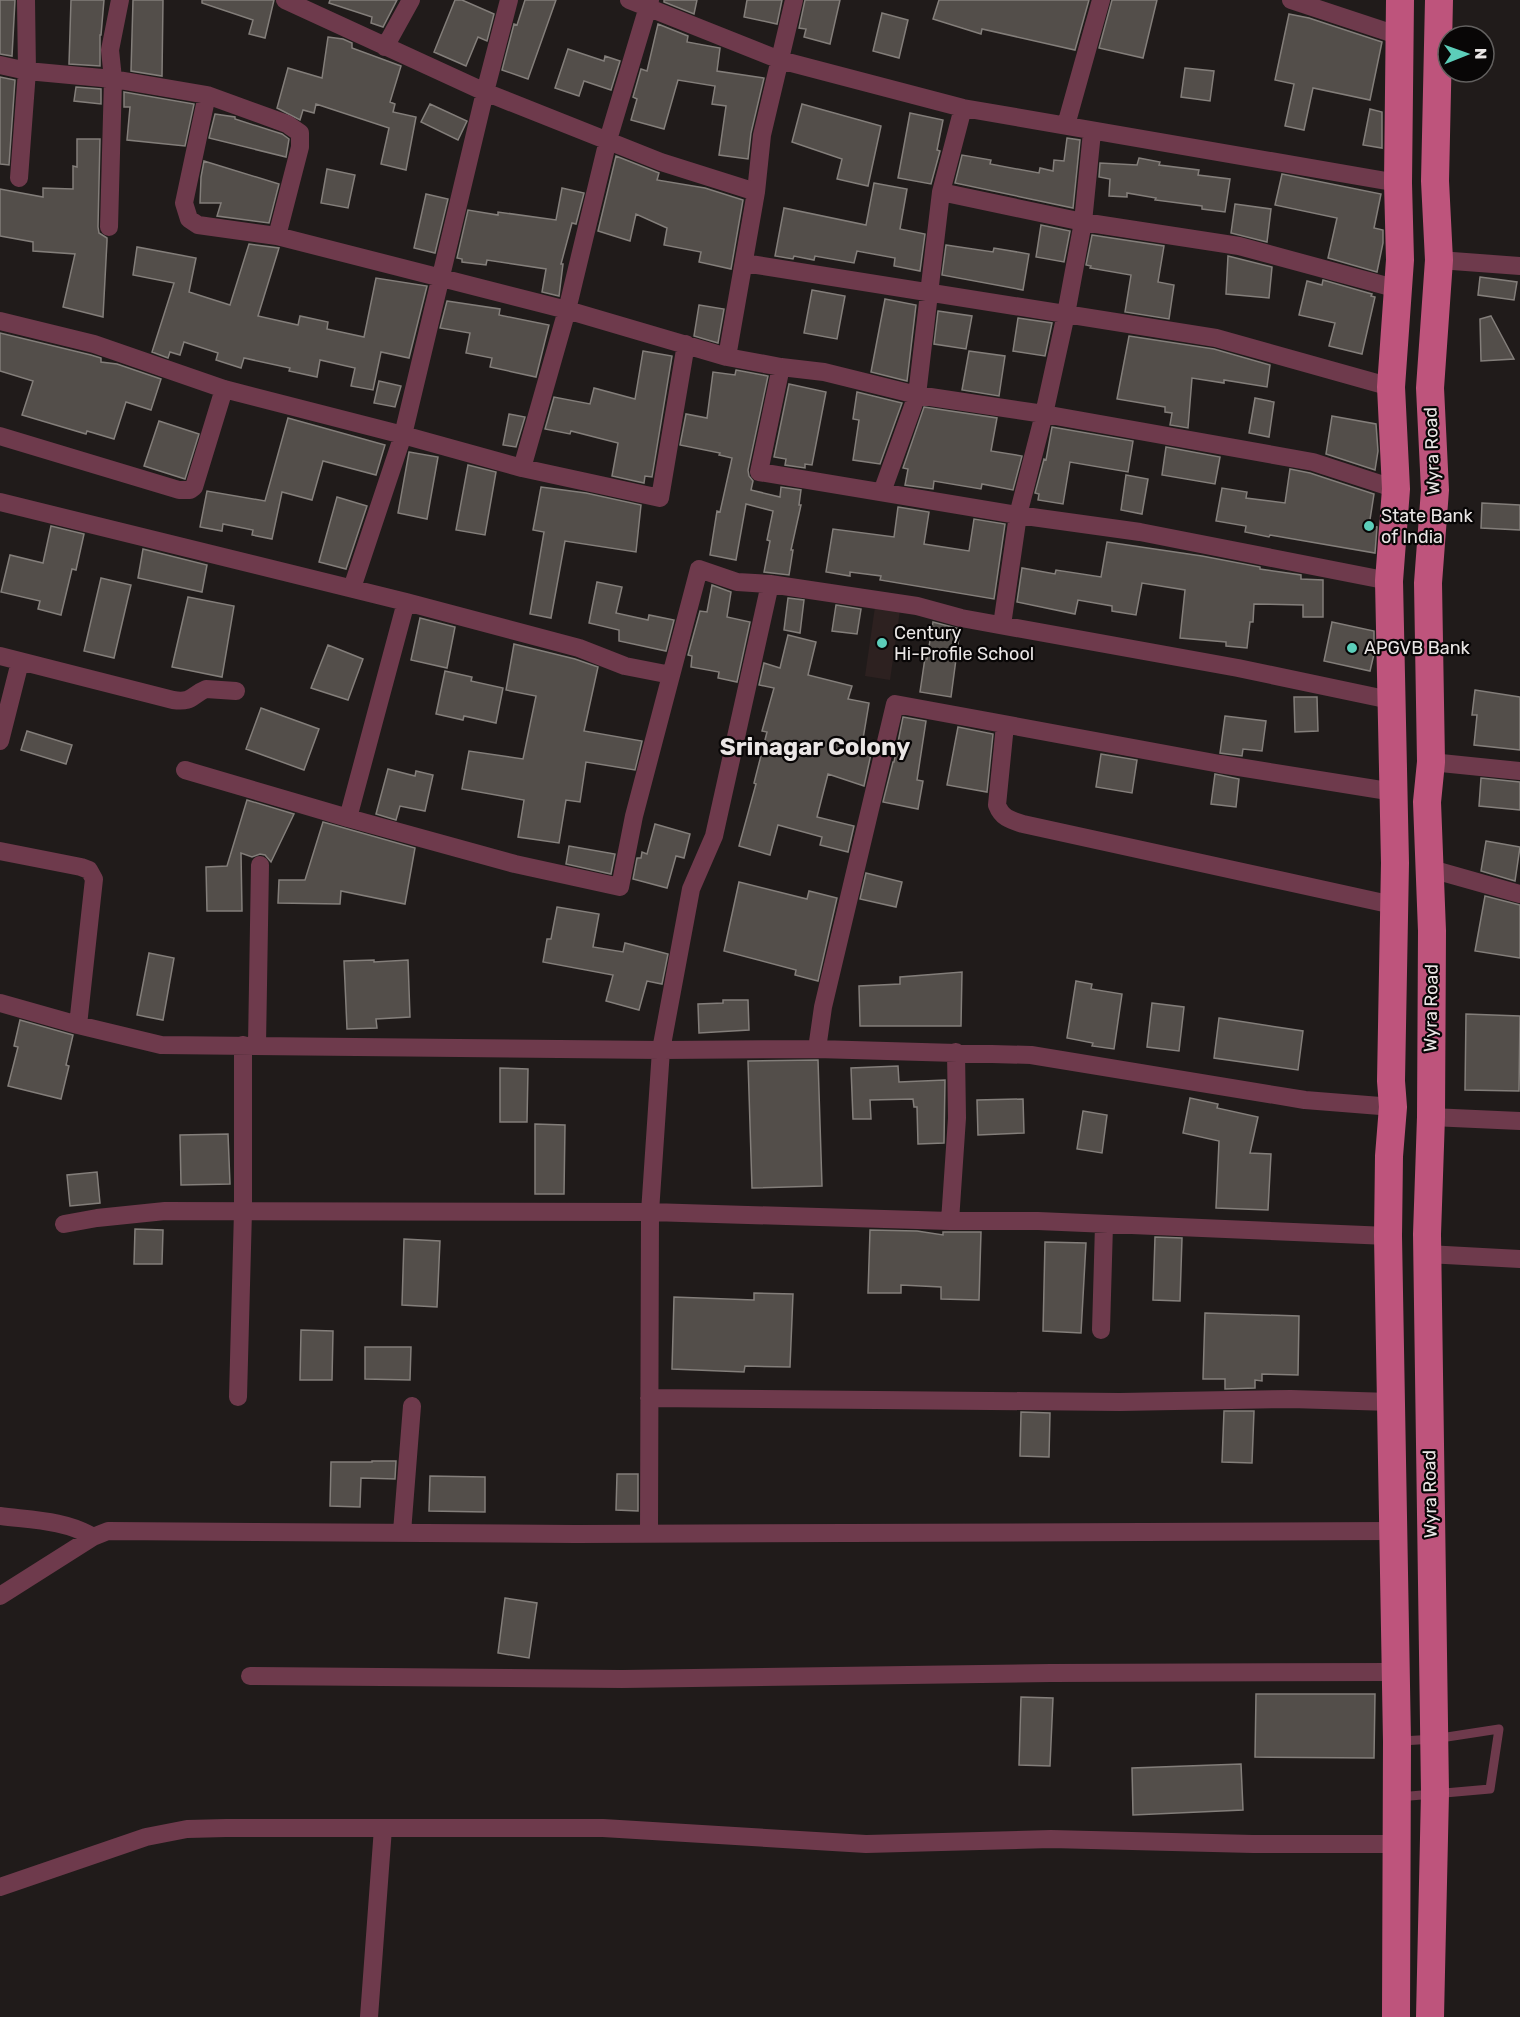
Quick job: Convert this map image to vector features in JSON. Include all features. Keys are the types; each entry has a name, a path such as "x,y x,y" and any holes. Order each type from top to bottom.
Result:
{"main road":[{"name":"Wyra Road","path":"1396,2017 1397,1797 1388,1236 1389,1156 1393,1107 1391,1081 1395,863 1389,581 1396,489 1391,387 1400,260 1398,183 1400,0"},
{"name":"Wyra Road","path":"1430,2017 1435,1793 1427,1254 1431,1117 1431,869 1427,802 1431,762 1428,583 1435,490 1430,388 1439,261 1435,181 1439,0"},
{"path":"1399,98 1437,100"},
{"path":"1389,626 1428,629"},
{"path":"1389,1156 1429,1159"}],"street":[{"path":"19,178 27,70 26,0"},
{"path":"109,227 113,79 110,50 120,0"},
{"path":"285,0 485,92 662,162 756,192"},
{"path":"385,47 411,0"},
{"path":"352,588 403,435 509,0"},
{"path":"629,0 649,4 780,60 963,108 1398,183"},
{"path":"727,357 756,192 762,135 794,0"},
{"path":"1066,125 1101,0"},
{"path":"1291,0 1400,36"},
{"path":"522,468 567,310 608,140 649,4"},
{"path":"0,65 113,79 207,95 287,124 300,134 300,147 277,236"},
{"path":"207,95 184,203 189,219 198,225 277,236 567,310 727,357 824,372 917,395 1044,414 1313,462 1396,489"},
{"path":"882,492 917,395 942,192 963,108"},
{"path":"1002,625 1018,515 1044,414 1083,222 1092,132"},
{"path":"942,192 1083,222 1239,246 1398,289"},
{"path":"1439,261 1520,266"},
{"path":"744,263 1216,338 1391,387"},
{"path":"0,321 94,344 224,389 522,468 660,498 686,344"},
{"path":"781,367 759,472 1018,515 1140,532 1389,581"},
{"path":"0,436 179,490 190,490 194,487 224,389"},
{"path":"0,502 352,588 579,648 625,666 671,675"},
{"path":"185,770 515,864 620,887 634,816 699,569 737,582 770,584 917,606 961,618 1238,668 1390,700"},
{"path":"649,1533 650,1212 661,1050 691,889 714,836 770,584"},
{"path":"348,818 406,602"},
{"path":"0,656 184,702 206,688 236,691"},
{"path":"0,741 20,662"},
{"path":"816,1049 823,1007 895,704 1220,764 1394,792"},
{"path":"1005,725 997,805 1001,815 1006,819 1393,905"},
{"path":"1431,762 1520,771"},
{"path":"0,851 81,867 88,870 94,879 78,1025"},
{"path":"238,1397 243,1211 260,865"},
{"path":"1431,869 1520,894"},
{"path":"0,1003 161,1045 661,1050 816,1049 1031,1055 1305,1100 1393,1107"},
{"path":"951,1221 957,1118 956,1052"},
{"path":"1431,1117 1520,1121"},
{"path":"64,1224 165,1211 650,1212 1132,1224 1388,1236"},
{"path":"1101,1330 1104,1225"},
{"path":"1427,1254 1520,1259"},
{"path":"649,1398 1108,1401 1292,1399 1391,1402"},
{"path":"402,1532 412,1406"},
{"path":"0,1516 66,1526 82,1530 93,1537"},
{"path":"0,1596 93,1537 108,1531 649,1533 1393,1531"},
{"path":"250,1676 622,1679 1051,1673 1395,1672"},
{"path":"369,2017 383,1828"},
{"path":"0,1887 146,1837 186,1829 603,1828 866,1844 1052,1839 1253,1844 1397,1844"}],"lane":[{"path":"1396,1741 1499,1729 1490,1790 1397,1797"}],"shaded area":[{"name":"Century Hi-Profile School","path":"875,607 900,610 890,680 865,676"}],"building":[{"path":"0,0 15,0 12,56 0,54"},
{"path":"71,0 104,0 100,35 100,66 69,64"},
{"path":"133,0 163,0 162,76 131,71"},
{"path":"202,0 274,0 265,38 249,34 253,20 202,3"},
{"path":"330,0 397,0 383,27 371,23 372,17 329,3"},
{"path":"455,0 462,0 494,14 487,41 478,37 466,66 434,52"},
{"path":"525,0 556,0 528,79 502,70 514,24 517,25"},
{"path":"664,0 697,0 694,14 664,2"},
{"path":"747,0 782,0 777,24 744,17"},
{"path":"805,0 840,0 830,44 804,37 806,29 799,28"},
{"path":"939,0 1089,0 1075,50 982,29 981,34 933,19"},
{"path":"1112,0 1157,0 1143,58 1099,48"},
{"path":"882,13 908,20 899,58 873,51"},
{"path":"1289,14 1309,18 1382,42 1370,100 1313,88 1304,130 1285,126 1294,84 1275,80"},
{"path":"658,24 688,36 687,42 720,48 717,71 764,78 751,133 748,159 719,155 726,106 712,104 715,86 678,80 664,129 631,120 637,99 633,97 641,69 647,71"},
{"path":"328,37 343,39 352,43 352,48 401,66 390,102 395,104 393,112 416,117 406,170 381,164 389,128 316,104 314,113 303,110 300,120 277,108 288,68 322,78"},
{"path":"568,49 604,61 605,56 620,61 611,90 584,81 579,96 555,88"},
{"path":"1185,68 1214,71 1210,101 1181,97"},
{"path":"0,77 15,80 9,165 0,164"},
{"path":"76,87 101,89 101,104 74,101"},
{"path":"124,92 194,104 185,146 127,140 130,107 124,107"},
{"path":"430,104 467,121 458,140 421,122"},
{"path":"802,104 881,126 868,186 837,179 842,159 792,142"},
{"path":"1370,109 1382,112 1382,148 1363,145"},
{"path":"910,113 943,120 937,150 940,151 931,184 898,178"},
{"path":"215,114 235,117 235,119 282,134 289,139 286,157 209,138"},
{"path":"1067,138 1080,140 1073,208 955,183 962,155 991,160 990,164 1039,173 1040,168 1053,171 1054,160 1064,161"},
{"path":"77,139 100,139 98,227 99,233 107,238 103,317 63,307 75,254 33,251 33,242 0,236 0,189 43,197 43,188 73,189 73,166 77,167"},
{"path":"616,156 659,173 657,180 705,188 743,200 731,269 699,262 701,252 664,245 667,228 636,214 630,241 598,231"},
{"path":"1139,158 1160,162 1159,165 1199,170 1198,175 1230,179 1225,212 1127,193 1127,197 1109,196 1110,179 1099,177 1100,163 1137,165"},
{"path":"204,161 279,184 269,223 217,216 221,203 200,203"},
{"path":"327,169 355,175 348,208 321,203"},
{"path":"1282,174 1381,194 1374,228 1383,230 1383,243 1377,272 1328,258 1337,218 1275,205"},
{"path":"874,183 907,189 900,229 925,234 920,271 894,266 895,258 857,251 854,263 815,256 814,260 794,256 793,259 775,256 784,208 866,225"},
{"path":"562,188 584,193 576,224 572,223 561,264 563,264 559,296 542,292 546,269 487,260 486,265 462,262 462,259 457,258 468,210 556,220"},
{"path":"426,194 448,199 435,253 414,248"},
{"path":"1235,204 1271,209 1267,242 1231,233"},
{"path":"1041,225 1070,231 1064,262 1036,257"},
{"path":"1092,235 1164,246 1158,282 1174,285 1169,319 1125,312 1131,275 1090,268 1091,266 1086,265"},
{"path":"249,244 279,248 258,316 298,325 300,316 328,322 327,329 364,337 376,278 427,286 409,358 381,352 373,390 351,386 355,368 320,360 317,377 289,371 290,368 244,358 241,368 216,360 218,353 184,342 180,355 170,352 168,358 152,352 174,283 133,275 137,247 196,258 189,292 230,305"},
{"path":"946,245 993,252 994,248 1029,254 1023,290 942,275"},
{"path":"1228,256 1272,267 1269,298 1226,294"},
{"path":"1480,277 1517,282 1514,300 1478,295"},
{"path":"1323,280 1372,294 1371,296 1375,297 1362,354 1329,346 1335,323 1299,315 1307,281 1322,285"},
{"path":"812,290 845,296 837,339 804,333"},
{"path":"885,299 916,305 907,381 871,372"},
{"path":"447,301 500,309 499,315 549,325 536,377 490,367 492,358 466,353 470,333 440,328"},
{"path":"699,305 724,309 718,343 694,336"},
{"path":"938,311 972,316 966,349 934,344"},
{"path":"1491,316 1514,359 1481,361 1480,319"},
{"path":"1018,318 1052,323 1045,356 1013,351"},
{"path":"0,333 91,355 101,358 101,362 117,364 161,379 151,410 126,402 114,439 87,431 86,434 22,415 33,381 0,371"},
{"path":"1129,336 1214,349 1270,365 1267,387 1224,380 1224,383 1192,378 1188,428 1170,425 1172,413 1165,412 1165,407 1117,399"},
{"path":"643,351 672,356 652,477 645,476 644,483 612,476 618,443 571,431 570,434 545,429 554,397 590,404 594,388 635,399"},
{"path":"969,351 1005,356 999,396 962,390"},
{"path":"736,370 768,376 748,470 753,481 751,490 780,497 781,487 801,490 799,505 801,505 791,550 793,550 789,575 764,572 773,511 746,504 736,560 710,555 717,511 720,512 732,458 719,455 720,453 680,445 686,414 707,418 713,372 735,375"},
{"path":"379,381 401,386 395,407 374,403"},
{"path":"789,384 826,392 812,465 805,464 805,468 785,465 786,459 774,457"},
{"path":"857,392 902,403 880,464 853,460 859,420 853,419"},
{"path":"1255,398 1274,402 1269,437 1249,433"},
{"path":"924,407 997,418 991,451 1022,456 1013,490 982,484 981,489 934,481 933,489 905,485 908,469 903,468"},
{"path":"509,414 525,417 516,447 503,445"},
{"path":"1332,416 1376,424 1378,451 1375,470 1326,454"},
{"path":"288,418 385,445 376,475 323,461 312,500 282,492 272,539 252,535 253,530 223,524 222,531 200,527 207,491 265,501"},
{"path":"159,421 199,434 185,479 144,466"},
{"path":"1052,427 1133,441 1128,472 1070,462 1063,504 1038,500 1039,494 1035,493 1044,459 1046,460"},
{"path":"1166,447 1220,457 1215,484 1162,475"},
{"path":"409,452 438,457 427,519 398,513"},
{"path":"468,465 496,472 485,535 456,530"},
{"path":"1290,469 1310,473 1374,494 1369,526 1377,527 1375,553 1270,535 1269,537 1245,532 1246,526 1216,521 1222,488 1247,492 1246,498 1285,503"},
{"path":"1126,475 1148,479 1142,514 1121,510"},
{"path":"541,487 586,493 641,505 636,552 565,541 551,618 530,614 544,532 533,530"},
{"path":"337,497 367,506 346,569 319,562"},
{"path":"1482,503 1520,505 1520,530 1481,528"},
{"path":"898,507 929,512 924,544 969,551 974,519 1005,524 994,599 880,580 881,576 850,572 850,576 826,572 833,529 894,537"},
{"path":"51,526 84,534 76,570 72,569 61,615 38,609 40,601 1,592 10,555 43,563"},
{"path":"1107,542 1260,567 1260,569 1301,575 1301,579 1323,580 1323,617 1303,617 1303,605 1254,604 1253,622 1250,622 1247,648 1226,646 1226,642 1180,638 1185,590 1142,583 1136,615 1112,611 1112,606 1078,600 1075,614 1017,602 1022,568 1055,574 1056,570 1101,577"},
{"path":"143,549 207,565 202,592 138,578"},
{"path":"101,578 131,585 114,658 84,651"},
{"path":"597,582 622,587 616,613 648,620 649,615 674,620 666,651 619,641 619,630 589,623"},
{"path":"712,585 731,592 727,617 750,622 737,682 718,678 719,672 691,667 692,656 688,655 700,611 707,612"},
{"path":"188,597 234,606 222,677 172,667"},
{"path":"788,598 804,600 800,633 784,630"},
{"path":"836,605 861,609 857,634 832,631"},
{"path":"420,618 455,627 447,668 411,660"},
{"path":"933,622 960,629 951,697 920,692"},
{"path":"1332,622 1374,631 1374,654 1370,671 1324,661"},
{"path":"788,635 816,642 808,675 852,686 848,699 869,703 861,751 871,754 864,786 828,774 817,817 854,826 848,852 820,845 822,837 778,825 770,855 739,846 756,784 754,783 767,732 762,731 774,688 759,685 764,663 780,668"},
{"path":"514,644 598,667 584,731 642,741 635,770 586,762 580,802 566,800 559,843 518,837 524,800 462,789 469,751 523,759 536,696 506,690"},
{"path":"328,645 363,659 348,700 311,688"},
{"path":"445,671 472,677 471,681 503,688 496,723 464,716 463,720 436,714"},
{"path":"1475,690 1520,697 1520,750 1474,745 1477,715 1472,715"},
{"path":"1294,697 1317,697 1318,731 1295,732"},
{"path":"261,708 319,729 304,770 246,749"},
{"path":"1225,716 1266,721 1262,751 1243,749 1242,756 1220,753"},
{"path":"903,717 926,721 917,780 923,781 918,809 883,802"},
{"path":"958,727 993,734 987,792 947,785"},
{"path":"27,731 72,745 66,764 21,750"},
{"path":"1101,754 1137,760 1132,793 1096,787"},
{"path":"388,769 415,776 416,771 433,775 425,811 400,806 396,820 376,814"},
{"path":"1215,774 1239,779 1236,807 1211,804"},
{"path":"1481,778 1520,782 1520,810 1479,806"},
{"path":"247,800 294,814 271,862 265,855 252,857 241,853 242,911 207,911 206,867 227,866"},
{"path":"323,822 415,848 405,904 341,891 340,904 278,903 279,880 305,880"},
{"path":"655,824 690,834 684,858 676,856 667,888 633,879 637,858 641,858 642,852 647,854"},
{"path":"1486,841 1520,847 1515,881 1481,871"},
{"path":"569,846 615,854 611,874 566,864"},
{"path":"866,873 902,882 896,907 860,899"},
{"path":"739,882 807,899 809,891 837,898 818,981 795,975 796,970 724,951"},
{"path":"1485,896 1520,905 1520,958 1475,951"},
{"path":"557,907 599,914 593,947 623,952 625,943 668,954 662,984 647,981 639,1010 606,1001 613,975 543,962 547,939 551,939"},
{"path":"149,953 174,958 163,1020 137,1015"},
{"path":"374,960 374,962 408,960 410,1017 376,1019 377,1028 347,1029 344,961"},
{"path":"962,972 961,1026 860,1026 859,986 900,984 900,977"},
{"path":"1076,981 1092,984 1091,989 1122,994 1114,1049 1092,1046 1093,1043 1067,1038"},
{"path":"723,1000 748,1000 749,1030 699,1033 698,1004 723,1003"},
{"path":"1152,1003 1184,1007 1179,1051 1147,1047"},
{"path":"1466,1014 1520,1016 1519,1091 1465,1090"},
{"path":"1219,1018 1303,1031 1298,1070 1214,1058"},
{"path":"20,1020 73,1035 61,1099 8,1086 18,1047 14,1046"},
{"path":"818,1060 822,1186 752,1188 748,1061"},
{"path":"898,1066 899,1082 945,1080 944,1143 918,1144 917,1107 914,1107 913,1099 870,1100 871,1119 853,1119 851,1068"},
{"path":"500,1068 528,1069 527,1122 500,1122"},
{"path":"1190,1098 1218,1104 1217,1108 1258,1117 1250,1153 1271,1154 1268,1210 1216,1208 1219,1141 1183,1133"},
{"path":"1023,1099 1024,1133 978,1135 977,1100"},
{"path":"1083,1111 1107,1115 1102,1153 1077,1149"},
{"path":"535,1124 565,1125 564,1194 535,1194"},
{"path":"228,1134 230,1184 181,1185 180,1135"},
{"path":"97,1172 100,1203 70,1206 67,1175"},
{"path":"135,1229 163,1230 162,1264 134,1264"},
{"path":"870,1230 917,1231 943,1235 943,1232 981,1232 979,1300 941,1299 941,1287 901,1285 901,1293 868,1293"},
{"path":"1155,1237 1182,1238 1180,1301 1153,1300"},
{"path":"404,1239 440,1241 437,1307 402,1305"},
{"path":"1045,1242 1086,1243 1081,1333 1043,1331"},
{"path":"754,1293 793,1294 790,1367 745,1366 744,1372 672,1369 674,1297 754,1300"},
{"path":"1205,1313 1299,1316 1298,1375 1262,1374 1262,1381 1255,1380 1255,1388 1225,1389 1225,1379 1203,1379"},
{"path":"301,1330 333,1331 332,1380 300,1380"},
{"path":"365,1347 411,1347 410,1380 365,1379"},
{"path":"1224,1411 1254,1411 1252,1463 1222,1462"},
{"path":"1021,1412 1050,1413 1049,1457 1020,1456"},
{"path":"396,1461 395,1479 361,1478 360,1507 330,1506 331,1462"},
{"path":"617,1474 638,1474 638,1511 616,1510"},
{"path":"430,1476 485,1477 485,1512 429,1511"},
{"path":"505,1598 537,1603 529,1658 498,1653"},
{"path":"1256,1694 1375,1694 1374,1758 1255,1757"},
{"path":"1021,1697 1053,1698 1050,1766 1019,1765"},
{"path":"1241,1764 1243,1810 1133,1815 1132,1768"}],"place":[{"name":"State Bank of India","path":"1369,526"},
{"name":"Century Hi-Profile School","path":"882,643"},
{"name":"APGVB Bank","path":"1352,648"}],"district":[{"name":"Srinagar Colony","path":"815,747"}]}
